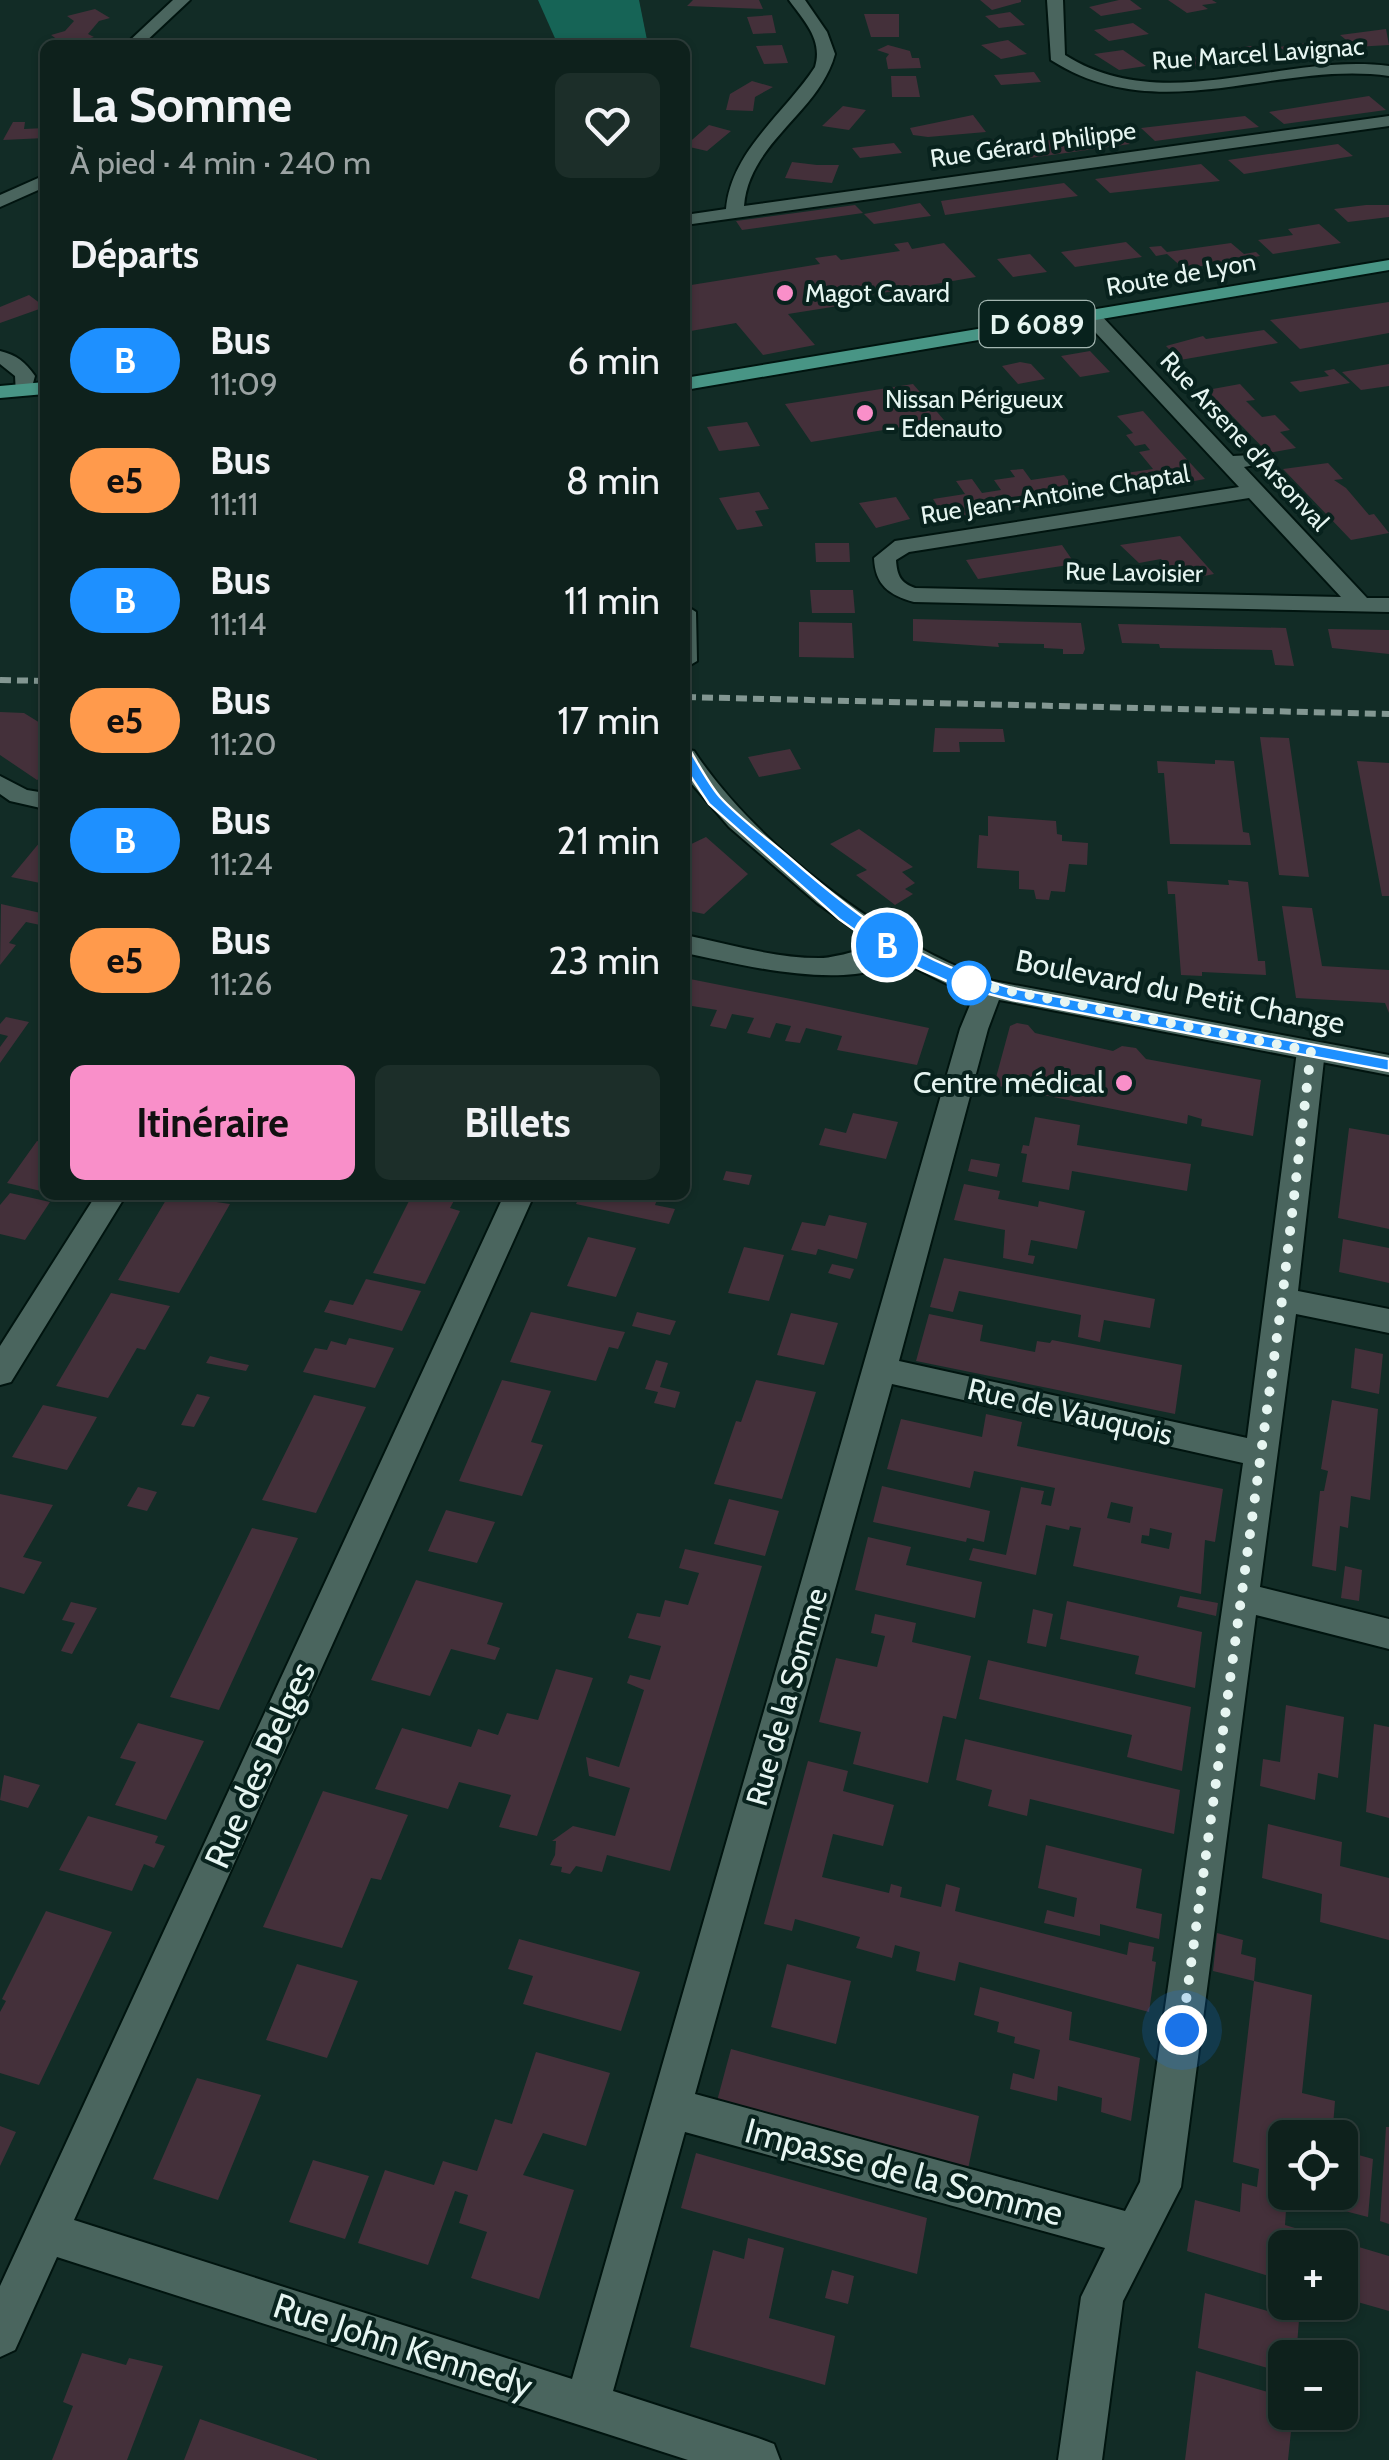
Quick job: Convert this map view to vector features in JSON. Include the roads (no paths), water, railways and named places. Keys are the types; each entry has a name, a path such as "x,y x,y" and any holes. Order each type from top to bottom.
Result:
{"main road":[{"name":"Route de Lyon","path":"690,383 1389,265"},
{"path":"0,392 34,389"}],"street":[{"path":"138,40 182,0"},
{"path":"735,211 738,184 771,130 823,70 828,57 822,36 797,0"},
{"name":"Rue Marcel Lavignac","path":"1055,0 1058,57 1078,72 1099,80 1167,87 1360,66 1389,71"},
{"name":"Rue Marcel Lavignac","path":"1389,71 1383,75 1389,84"},
{"name":"Rue Gérard Philippe","path":"690,219 1389,121"},
{"path":"0,202 40,182"},
{"name":"Rue Arsene d'Arsonval","path":"1090,315 1360,604"},
{"path":"0,357 17,365 34,389"},
{"path":"1228,464 1264,458"},
{"name":"Rue Jean-Antoine Chaptal","path":"885,576 885,558 903,546 1254,492"},
{"name":"Rue Lavoisier","path":"885,576 897,591 914,594 1389,605"},
{"name":"Boulevard du Petit Change","path":"690,765 724,809 845,915 894,950 989,989 1389,1065"},
{"path":"0,818 9,789 40,799"},
{"path":"690,945 822,969 872,962 894,950"},
{"name":"Rue de la Somme","path":"587,2405 974,1029 989,989"},
{"path":"1080,2460 1102,2297 1160,2187 1282,1300 1311,1051"},
{"path":"0,1373 108,1200"},
{"name":"Rue des Belges","path":"0,2336 517,1200"},
{"path":"1282,1300 1389,1321"},
{"name":"Rue de Vauquois","path":"880,1369 1261,1454"},
{"path":"1242,1598 1389,1634"},
{"name":"Impasse de la Somme","path":"671,2108 1136,2235"},
{"name":"Rue John Kennedy","path":"47,2233 758,2460"}],"railway":[{"path":"0,680 40,681"},
{"path":"690,697 1389,714"}],"place":[{"name":"Magot Cavard","path":"785,293"},
{"name":"Nissan Périgueux - Edenauto","path":"865,413"},
{"name":"Centre médical","path":"1124,1083"}]}
